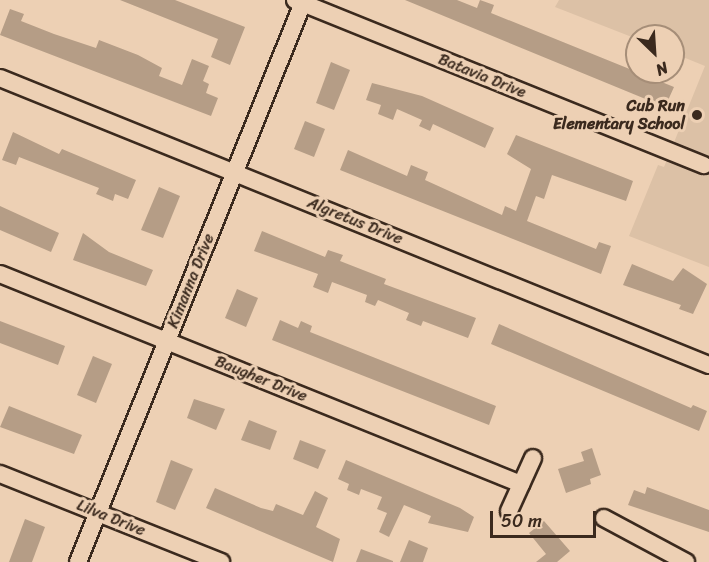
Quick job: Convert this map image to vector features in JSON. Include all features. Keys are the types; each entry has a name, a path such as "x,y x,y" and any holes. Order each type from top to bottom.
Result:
{"street":[{"name":"Batavia Drive","path":"300,1 704,165"},
{"name":"Kimanna Drive","path":"78,562 300,1"},
{"name":"Algretus Drive","path":"0,78 709,364"},
{"name":"Baugher Drive","path":"0,274 521,484"},
{"path":"509,511 532,458"},
{"name":"Lilva Drive","path":"0,474 221,562"},
{"path":"604,518 686,562"}],"shaded area":[{"name":"Cub Run Elementary School","path":"559,0 709,0 709,267 629,236 658,165 664,167 705,66 685,58 685,24 625,24 625,34 555,7"}],"building":[{"path":"120,0 175,0 245,27 230,65 211,57 218,39"},
{"path":"405,0 457,0 477,8 480,0 494,5 491,13 625,67 625,84 667,84 674,87 665,107"},
{"path":"10,9 24,14 21,21 54,34 96,48 99,40 138,55 162,68 159,76 182,85 192,59 209,66 203,81 209,84 206,93 218,98 211,116 0,35"},
{"path":"331,62 350,70 334,110 316,103"},
{"path":"372,83 422,96 494,128 485,148 433,124 430,131 419,126 422,120 397,109 393,120 378,114 381,105 366,100"},
{"path":"305,121 325,129 314,157 294,149"},
{"path":"13,132 59,154 62,149 136,180 128,199 115,194 113,201 96,194 99,188 19,157 16,165 2,160"},
{"path":"516,135 633,181 626,201 552,175 544,199 536,196 527,221 596,249 599,242 611,246 601,274 340,170 348,150 407,176 411,165 428,172 425,180 502,215 505,206 516,211 531,169 507,154"},
{"path":"159,187 180,196 163,238 141,230"},
{"path":"0,206 59,233 51,252 0,230"},
{"path":"262,231 325,257 328,250 343,255 340,261 386,279 384,284 476,318 468,338 423,321 421,326 406,320 409,313 378,300 375,306 365,302 367,295 332,282 328,293 313,287 318,274 254,251"},
{"path":"83,233 109,252 153,270 146,286 73,260"},
{"path":"632,264 673,281 683,268 707,284 693,314 679,309 681,305 623,285"},
{"path":"237,289 258,298 246,327 225,318"},
{"path":"280,320 298,328 301,321 312,326 310,332 496,406 489,425 272,340"},
{"path":"0,321 65,346 58,365 0,343"},
{"path":"499,324 691,408 693,405 707,411 699,431 491,344"},
{"path":"93,356 112,364 96,403 77,395"},
{"path":"194,399 225,409 216,430 187,418"},
{"path":"9,406 82,435 74,454 0,427"},
{"path":"249,420 277,431 270,450 241,440"},
{"path":"300,440 326,450 318,469 293,459"},
{"path":"592,448 601,475 590,479 591,484 566,493 558,469 584,461 581,452"},
{"path":"171,460 193,469 175,510 156,502"},
{"path":"346,460 460,508 474,517 468,532 428,523 431,516 404,505 389,537 379,532 387,513 377,509 382,497 361,489 359,495 347,490 349,484 338,479"},
{"path":"647,487 709,510 709,532 628,505 634,490 645,494"},
{"path":"215,488 261,508 273,511 276,504 303,515 315,491 328,498 316,527 340,539 333,562 206,508"},
{"path":"25,519 45,527 32,562 9,562"},
{"path":"544,521 570,551 557,562 536,562 546,554 529,533"},
{"path":"409,540 428,548 423,562 400,562"},
{"path":"361,549 393,561 393,562 356,562"}],"place":[{"name":"Cub Run Elementary School","path":"697,115"}]}
